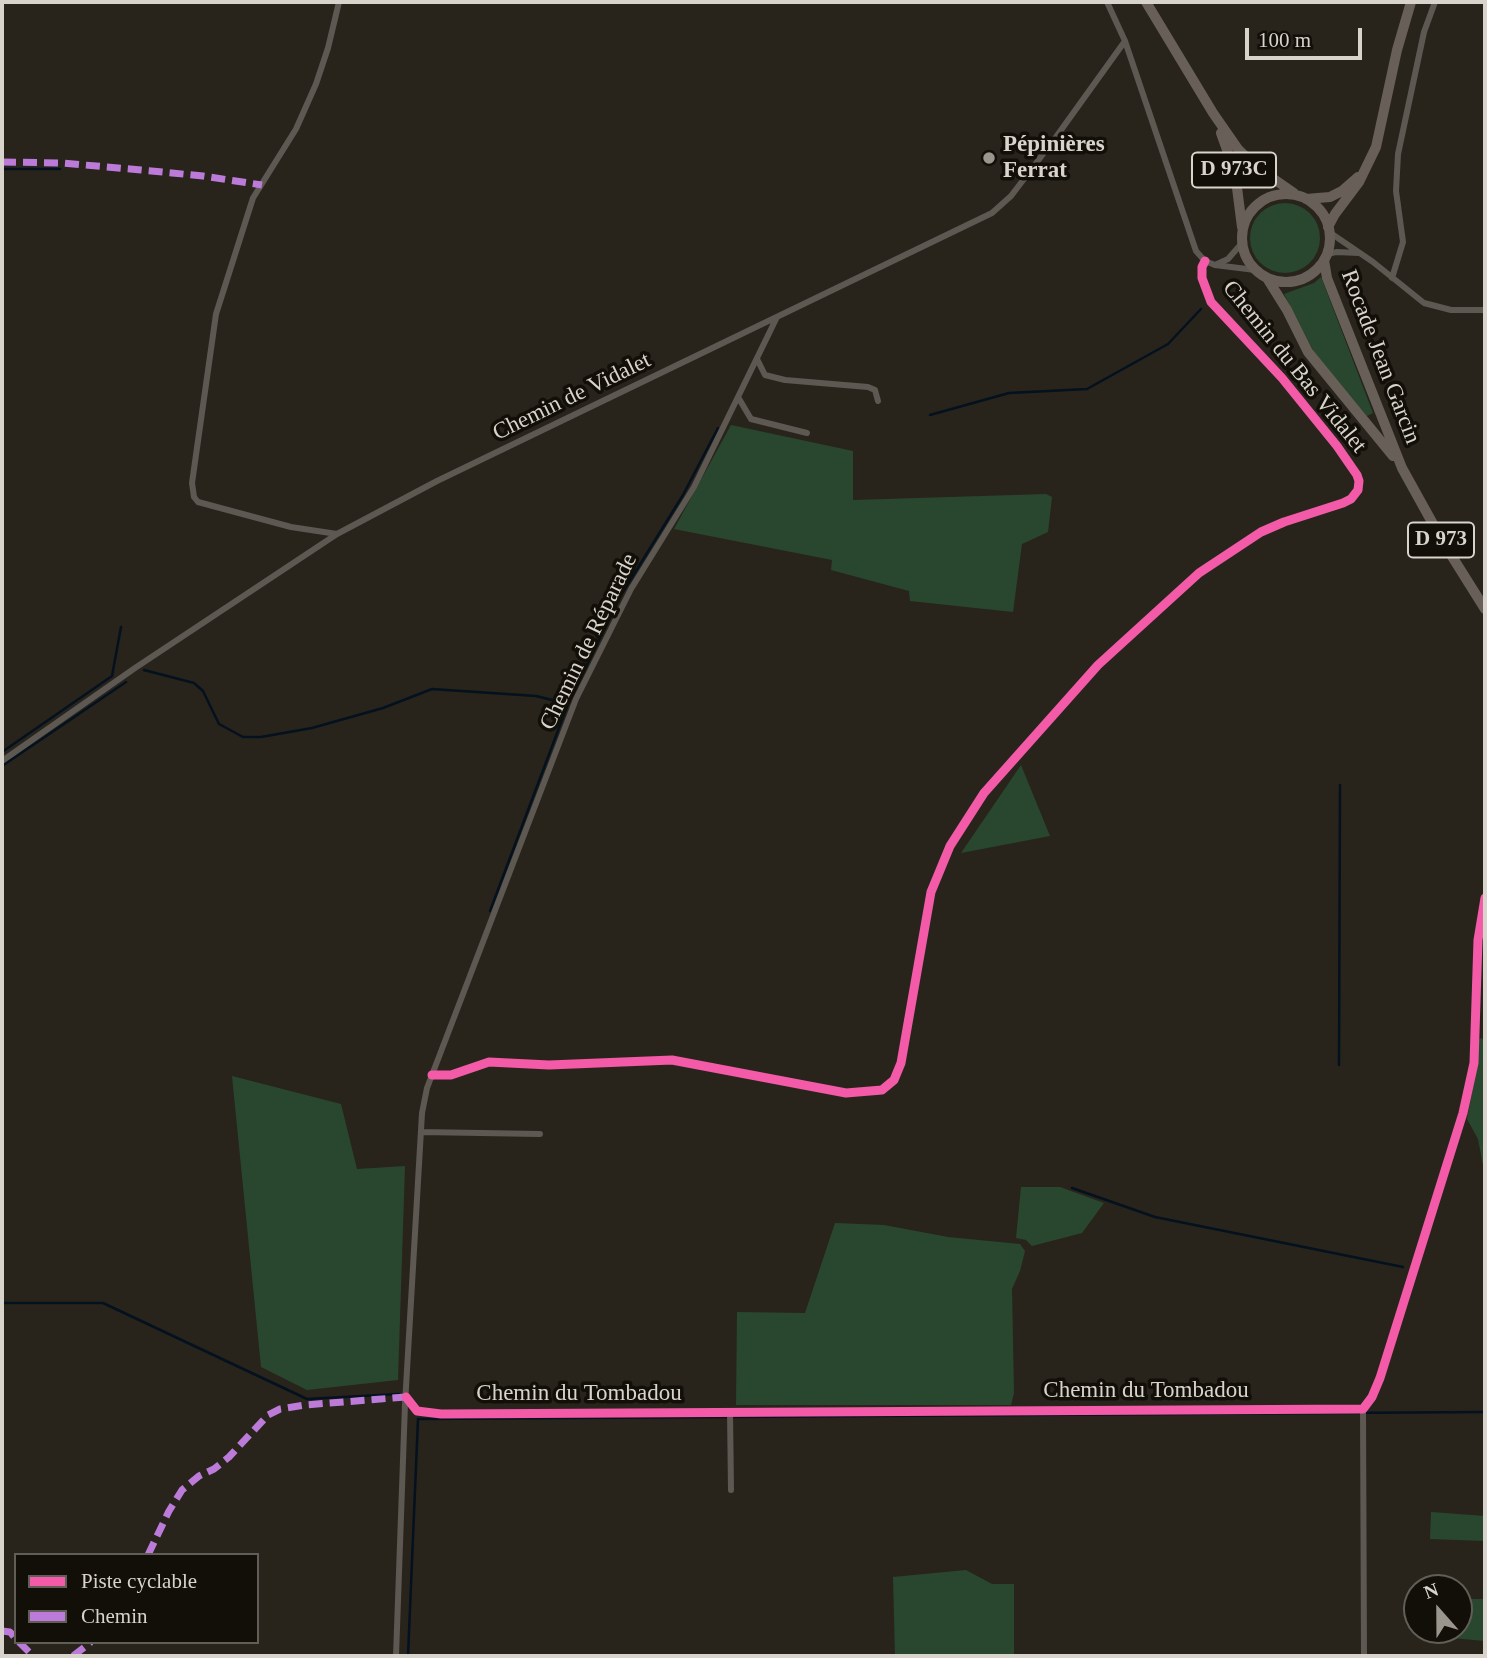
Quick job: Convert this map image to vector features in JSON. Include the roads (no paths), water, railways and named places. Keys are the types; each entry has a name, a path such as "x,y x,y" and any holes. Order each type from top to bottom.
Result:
{"main road":[{"name":"D 973C","path":"1146,2 1238,149 1255,166 1302,197"},
{"path":"1364,172 1342,191 1330,197 1283,194 1262,202 1247,217 1242,231 1242,243 1255,270 1280,282 1293,281 1316,270 1325,257 1329,230 1364,172 1376,147 1397,50 1411,2"},
{"name":"D 973C","path":"1213,113 1235,172 1242,231"},
{"path":"1302,197 1320,210 1329,230"},
{"name":"Rocade Jean Garcin","path":"1325,257 1325,272 1335,300 1402,468 1443,542 1485,609"},
{"name":"Rocade Jean Garcin","path":"1267,278 1319,369 1364,419 1402,468"}],"street":[{"path":"337,534 291,527 198,502 194,497 192,483 216,314 253,198 296,129 316,84 339,2"},
{"path":"1107,2 1125,41 1187,231 1196,251 1205,261 1215,265 1255,270"},
{"path":"1392,278 1403,242 1396,191 1398,154 1424,32 1436,2"},
{"name":"Chemin de Vidalet","path":"2,761 135,668 337,534 436,481 963,228 1004,204 1056,138 1125,41"},
{"path":"1329,230 1424,303 1451,310 1485,310"},
{"path":"1215,265 1228,259 1242,243"},
{"path":"1325,257 1336,251 1360,253"},
{"name":"Chemin du Bas Vidalet","path":"432,1075 451,1076 489,1062 548,1065 671,1060 846,1093 882,1090 894,1080 901,1063 931,892 950,846 984,793 1098,665 1199,573 1261,533 1284,522 1343,503 1358,491 1357,474 1337,446 1282,378 1211,302 1202,278 1205,261"},
{"name":"Chemin de Réparade","path":"396,1656 401,1483 421,1132 427,1088 576,699 631,589 694,487 777,317"},
{"path":"757,359 765,375 785,380 868,387 875,390 878,401"},
{"path":"738,397 751,419 807,433"},
{"path":"1364,1656 1363,1409 1373,1397 1380,1378 1462,1114 1474,1063 1478,940 1485,898"},
{"path":"421,1132 540,1134"},
{"name":"Chemin du Tombadou","path":"406,1397 417,1411 441,1414 1363,1409"},
{"path":"730,1412 731,1490"}],"waterway":[{"path":"2,169 60,169"},
{"path":"930,415 1009,393 1087,389 1168,344 1201,309"},
{"path":"568,704 621,595 683,495 718,428"},
{"path":"2,752 112,676 121,627"},
{"path":"144,670 194,683 203,691 219,724 243,737 261,737 312,728 383,708 432,689 536,696 568,704 490,911"},
{"path":"2,766 126,682"},
{"path":"1339,1065 1340,785"},
{"path":"1072,1188 1155,1217 1403,1267"},
{"path":"2,1303 103,1303 307,1399 399,1394"},
{"path":"408,1656 418,1419 1485,1412"}],"place":[{"name":"Pépinières Ferrat","path":"989,158"}]}
